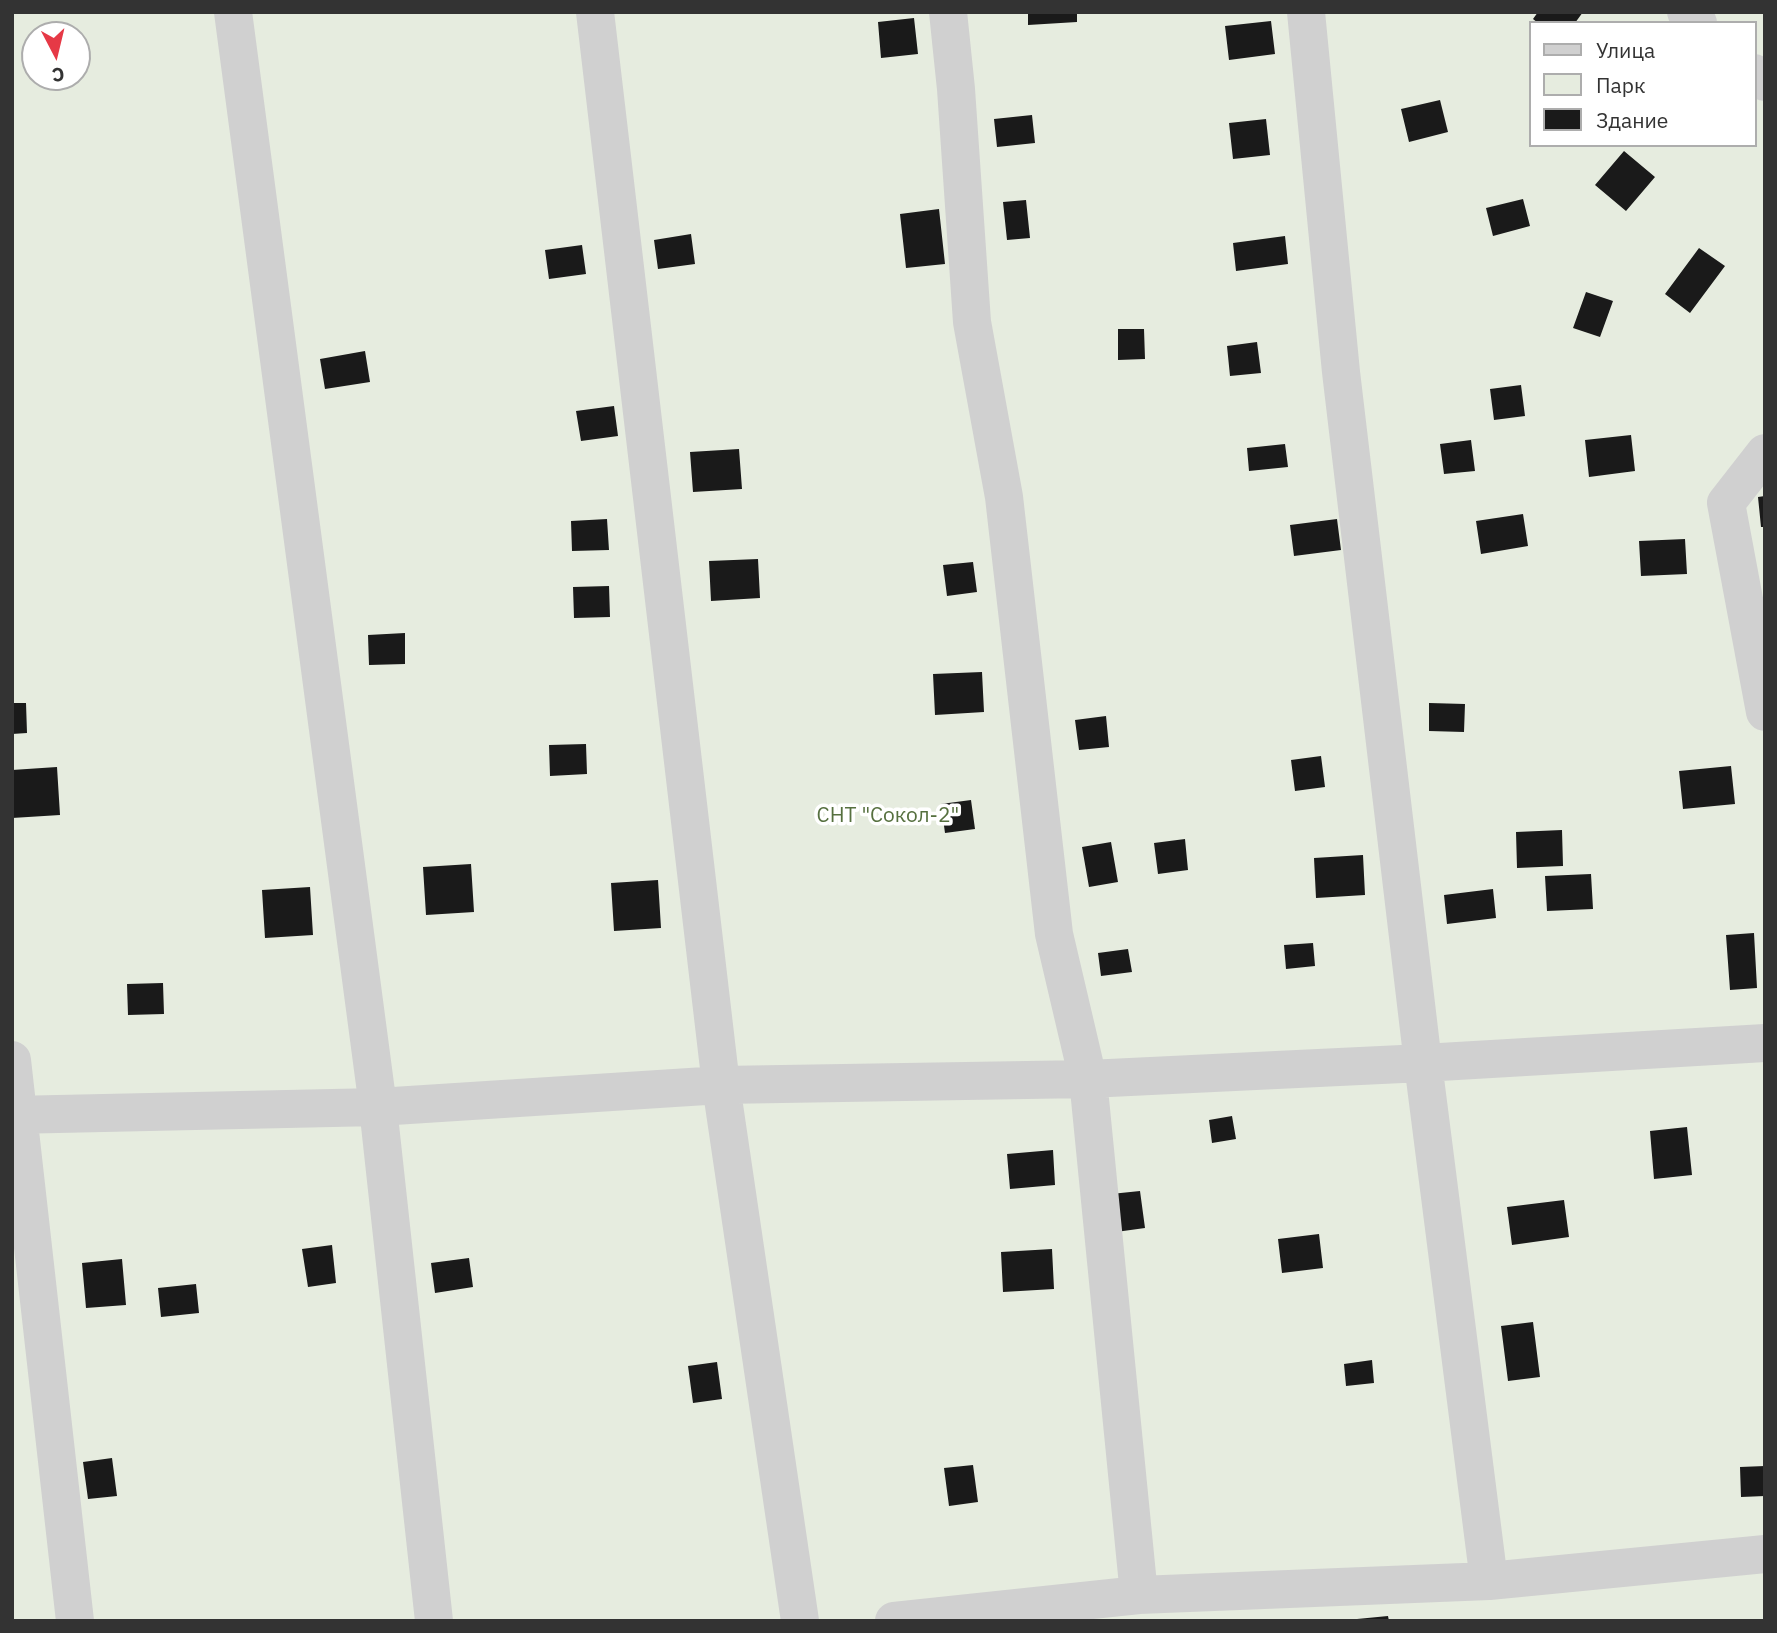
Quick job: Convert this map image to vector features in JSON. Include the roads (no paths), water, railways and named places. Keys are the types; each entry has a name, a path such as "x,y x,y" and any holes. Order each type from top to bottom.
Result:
{"lane":[{"path":"233,12 378,1107 434,1621"},
{"path":"595,12 721,1085 800,1621"},
{"path":"948,12 972,322 1004,497 1054,934 1088,1079 1139,1595"},
{"path":"1306,12 1341,372 1423,1063 1489,1581"},
{"path":"1765,453 1726,503 1765,712"},
{"path":"16,1115 378,1107 721,1085 1088,1079 1765,1043"},
{"path":"12,1059 16,1115 75,1621"},
{"path":"894,1621 1139,1595 1489,1581 1765,1554"}],"park label":[{"name":"СНТ \"Сокол-2\"","path":"888,816"}]}
